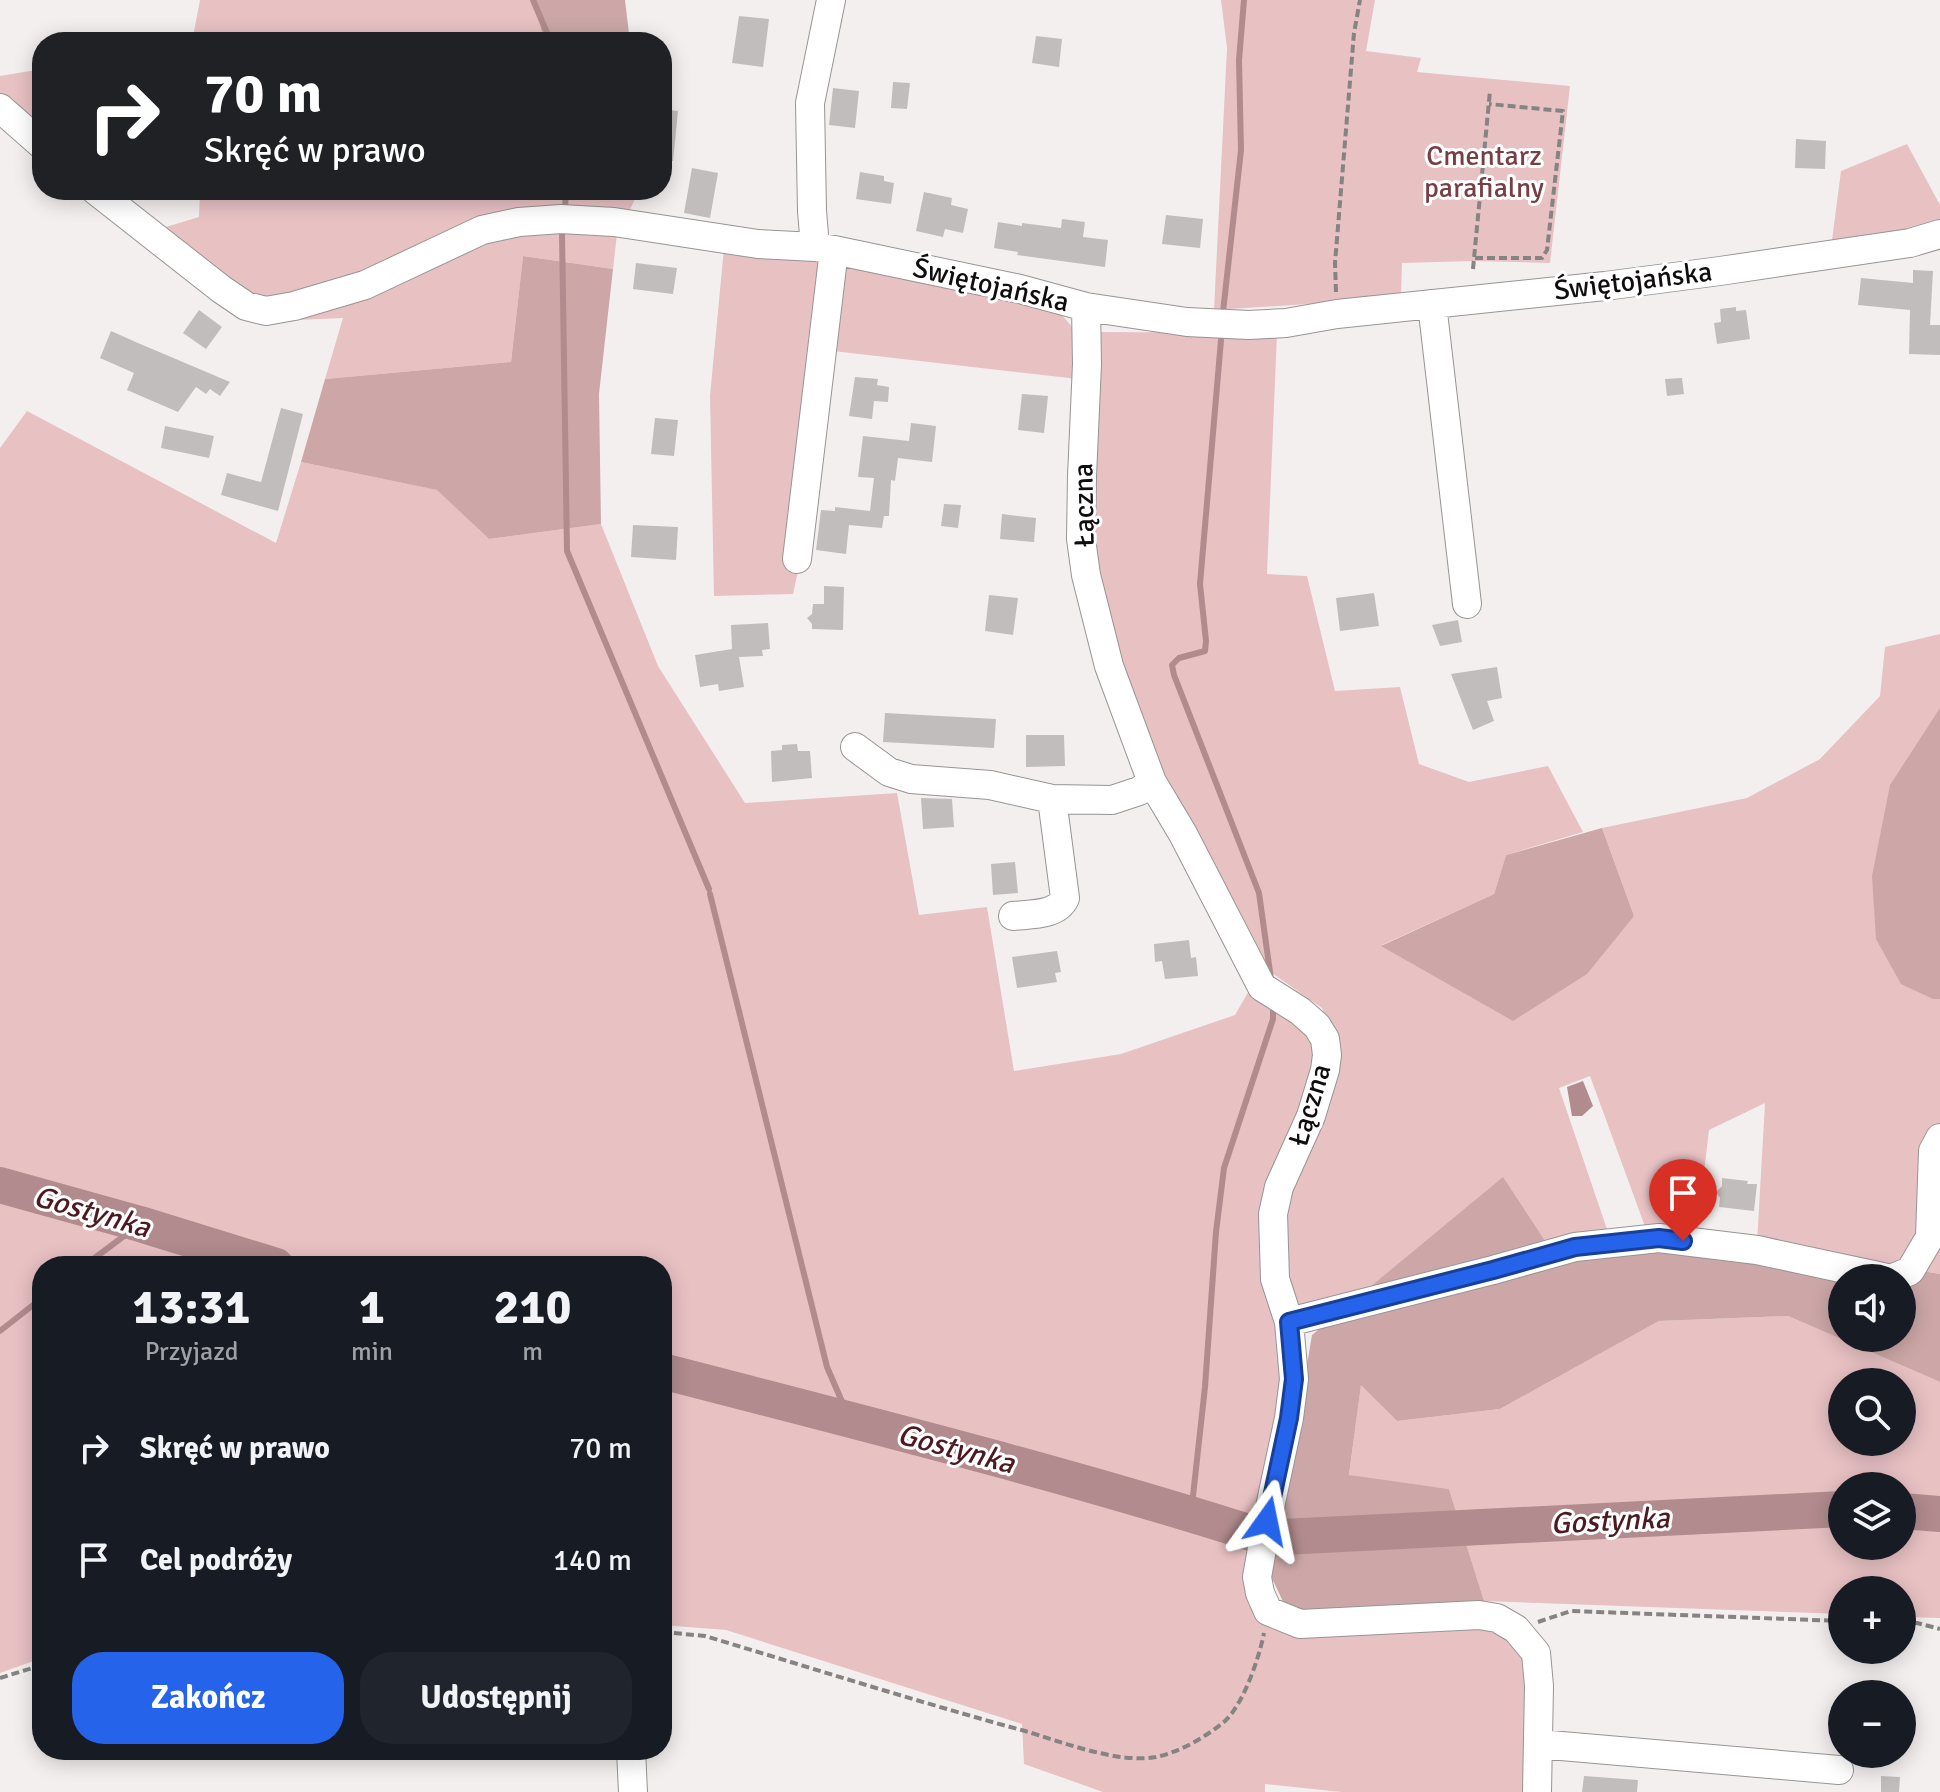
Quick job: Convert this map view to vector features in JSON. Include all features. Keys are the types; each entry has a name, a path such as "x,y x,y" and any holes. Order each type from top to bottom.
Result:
{"street":[{"path":"797,559 824,248 812,211 810,103 831,0"},
{"path":"0,108 32,136"},
{"name":"Świętojańska","path":"107,200 221,289 246,306 266,311 365,285 482,230 519,222 561,219 614,222 758,244 824,248 1020,289 1086,307 1187,322 1249,325 1720,271 1910,243 1940,234"},
{"path":"1432,304 1467,604"},
{"name":"Łączna","path":"1086,307 1081,539 1086,575 1109,666 1152,782 1183,834 1262,987 1300,1011 1317,1026 1325,1039 1325,1070 1311,1116 1279,1187 1273,1214 1275,1279 1289,1322 1294,1379 1257,1577 1268,1611"},
{"path":"855,747 889,772 911,779 990,785 1052,799 1112,800 1139,791 1152,782"},
{"path":"1013,916 1053,910 1062,905 1065,898 1052,799"},
{"path":"1914,1264 1930,1237 1933,1151 1940,1138"},
{"path":"1289,1322 1575,1247 1659,1238 1757,1250 1828,1265"},
{"path":"1268,1611 1300,1624 1479,1615 1497,1618 1516,1629 1536,1653 1539,1686 1537,1792"},
{"path":"1538,1744 1839,1770"},
{"path":"631,1760 633,1792"}],"path":[{"path":"1337,314 1335,263 1354,33 1360,0"},
{"path":"1473,269 1490,91"},
{"path":"1475,258 1542,258 1547,250 1563,111 1489,104"},
{"path":"672,1633 705,1636 1114,1756 1154,1757 1186,1747 1227,1720 1241,1698 1260,1649 1268,1611"},
{"path":"1516,1629 1571,1611 1828,1620"},
{"path":"1916,1623 1940,1629"},
{"path":"0,1678 32,1668"}],"green space":[{"path":"200,0 534,0 542,32 194,32"},
{"name":"Cmentarz parafialny","path":"1221,0 1375,0 1366,51 1421,58 1417,72 1570,86 1550,263 1402,263 1401,298 1214,310 1227,48"},
{"path":"32,71 32,123 0,95 0,76"},
{"path":"1907,144 1940,205 1940,222 1831,248 1841,171"},
{"path":"200,200 634,200 627,216 550,206 337,285 268,303 243,296 156,230 199,217"},
{"path":"509,234 617,234 613,269 523,256 511,362 325,379 343,318 273,321"},
{"path":"724,248 845,262 1051,306 1069,323 1077,338 1078,379 833,351 804,544 793,594 714,596 710,396"},
{"path":"1100,332 1277,333 1267,574 1307,576 1335,691 1400,687 1419,764 1469,782 1548,766 1583,832 1506,855 1494,894 1382,945 1634,916 1602,828 1747,798 1820,759 1880,696 1885,647 1940,634 1940,1274 1916,1270 1916,1264 1881,1264 1757,1243 1765,1103 1709,1130 1697,1231 1647,1232 1590,1076 1559,1088 1611,1241 1299,1310 1285,1284 1281,1207 1340,1052 1322,1008 1263,967 1154,773 1097,596 1087,518"},
{"path":"27,411 276,543 301,462 438,490 489,539 601,524 658,666 745,803 897,793 919,915 987,907 1014,1071 1121,1054 1235,1015 1250,989 1308,1031 1316,1062 1264,1204 1284,1372 1249,1603 1482,1622 1517,1638 1531,1661 1528,1792 1342,1792 1265,1784 1265,1792 1103,1792 1024,1764 1022,1724 726,1630 672,1626 672,1256 32,1256 32,1662 0,1673 0,448"},
{"path":"1788,1316 1828,1333 1828,1352 1871,1352 1908,1368 1828,1368 1828,1456 1916,1456 1916,1372 1940,1382 1940,1618 1916,1617 1916,1576 1828,1576 1828,1613 1484,1601 1449,1489 1349,1476 1361,1384 1397,1421 1500,1409 1659,1321"}],"shaded area":[{"path":"534,0 625,0 629,32 542,32"},
{"path":"523,256 613,269 599,394 601,524 489,539 437,490 301,462 325,379 511,362"},
{"path":"1940,708 1940,999 1933,999 1901,984 1876,939 1872,876 1890,785"},
{"path":"1602,828 1634,916 1587,974 1513,1021 1381,946 1494,894 1506,855"},
{"path":"1583,1081 1593,1106 1582,1116 1572,1116 1567,1087"},
{"path":"1503,1177 1549,1247 1757,1243 1881,1264 1828,1264 1828,1333 1788,1316 1659,1321 1500,1409 1397,1421 1361,1385 1349,1475 1449,1489 1484,1601 1318,1616 1285,1606 1271,1576 1312,1335"},
{"path":"1916,1270 1940,1274 1940,1382 1916,1372 1916,1368 1908,1368 1871,1352 1916,1352"}],"building":[{"path":"739,16 769,19 763,67 732,63"},
{"path":"1036,36 1062,39 1059,67 1032,63"},
{"path":"893,82 910,83 907,109 891,108"},
{"path":"833,88 859,91 855,128 829,125"},
{"path":"672,110 678,111 672,161"},
{"path":"1796,139 1826,141 1825,169 1795,168"},
{"path":"692,168 718,173 710,218 684,213"},
{"path":"860,172 884,176 884,181 894,183 891,204 856,199"},
{"path":"924,192 952,198 951,205 968,209 963,233 945,229 943,237 916,231"},
{"path":"1166,215 1203,219 1200,248 1162,244"},
{"path":"1062,219 1085,222 1083,237 1108,240 1105,267 1017,255 1018,252 994,248 998,222 1061,228"},
{"path":"636,263 677,268 673,294 633,289"},
{"path":"1913,270 1933,271 1930,325 1940,325 1940,355 1909,354 1910,310 1858,305 1861,278 1913,283"},
{"path":"1736,307 1736,311 1746,310 1750,339 1717,344 1714,323 1721,322 1720,309"},
{"path":"199,310 222,327 206,349 183,333"},
{"path":"111,331 230,382 220,396 210,389 206,394 196,387 178,412 127,390 134,373 100,358"},
{"path":"855,377 878,379 877,385 889,387 888,402 874,401 872,419 849,416"},
{"path":"1682,378 1684,394 1667,396 1665,379"},
{"path":"1022,394 1048,396 1044,433 1018,430"},
{"path":"281,408 303,414 278,511 221,495 227,473 261,482"},
{"path":"655,418 678,420 674,456 651,454"},
{"path":"911,423 936,426 932,462 898,458 895,481 891,480 889,516 884,516 882,528 849,525 846,554 816,550 821,510 835,511 835,507 870,511 874,478 858,477 863,436 909,441"},
{"path":"165,426 214,436 209,458 161,448"},
{"path":"944,504 961,505 958,528 941,526"},
{"path":"1002,514 1036,518 1034,542 1000,539"},
{"path":"633,525 678,527 676,560 631,557"},
{"path":"824,586 844,587 843,630 812,629 807,618 812,614 813,604 824,604"},
{"path":"1374,593 1379,626 1340,631 1336,598"},
{"path":"989,595 1018,598 1013,635 985,631"},
{"path":"1458,620 1462,642 1440,646 1432,625"},
{"path":"768,623 770,649 762,650 763,656 739,657 744,687 719,691 718,684 700,687 695,655 732,649 731,625"},
{"path":"1497,667 1502,698 1487,701 1494,721 1473,730 1451,674"},
{"path":"885,713 996,719 994,748 883,742"},
{"path":"1026,735 1064,735 1065,766 1026,767"},
{"path":"797,744 798,751 810,751 812,778 772,782 771,751 782,750 782,745"},
{"path":"921,798 952,799 954,827 923,829"},
{"path":"1015,862 1018,893 993,895 991,864"},
{"path":"1189,940 1191,958 1196,957 1198,976 1165,979 1162,961 1155,962 1154,944"},
{"path":"1057,951 1061,972 1055,973 1057,982 1017,988 1012,957"},
{"path":"1722,1178 1757,1184 1754,1211 1719,1207 1720,1198 1716,1192 1722,1186"},
{"path":"1584,1776 1638,1780 1637,1792 1582,1792"},
{"path":"1881,1776 1900,1777 1899,1792 1881,1792"}],"waterway":[{"path":"533,0 547,32"},
{"path":"1223,312 1241,150 1239,60 1244,0"},
{"path":"565,200 565,209"},
{"path":"562,233 567,551 709,889"},
{"path":"1221,340 1200,584 1205,651 1179,658 1172,665 1259,893 1271,979"},
{"path":"710,894 827,1367 850,1420"},
{"path":"1191,1514 1224,1168 1273,1019 1273,1009"},
{"name":"Gostynka","path":"0,1185 244,1256"},
{"path":"97,1256 140,1224"},
{"path":"0,1331 32,1306"},
{"name":"Gostynka","path":"672,1374 1029,1468 1248,1532"},
{"name":"Gostynka","path":"1283,1537 1828,1510"},
{"name":"Gostynka","path":"1916,1512 1940,1514"}],"route":[{"path":"1267,1521 1294,1379 1289,1322 1575,1247 1659,1238 1683,1241"}]}
